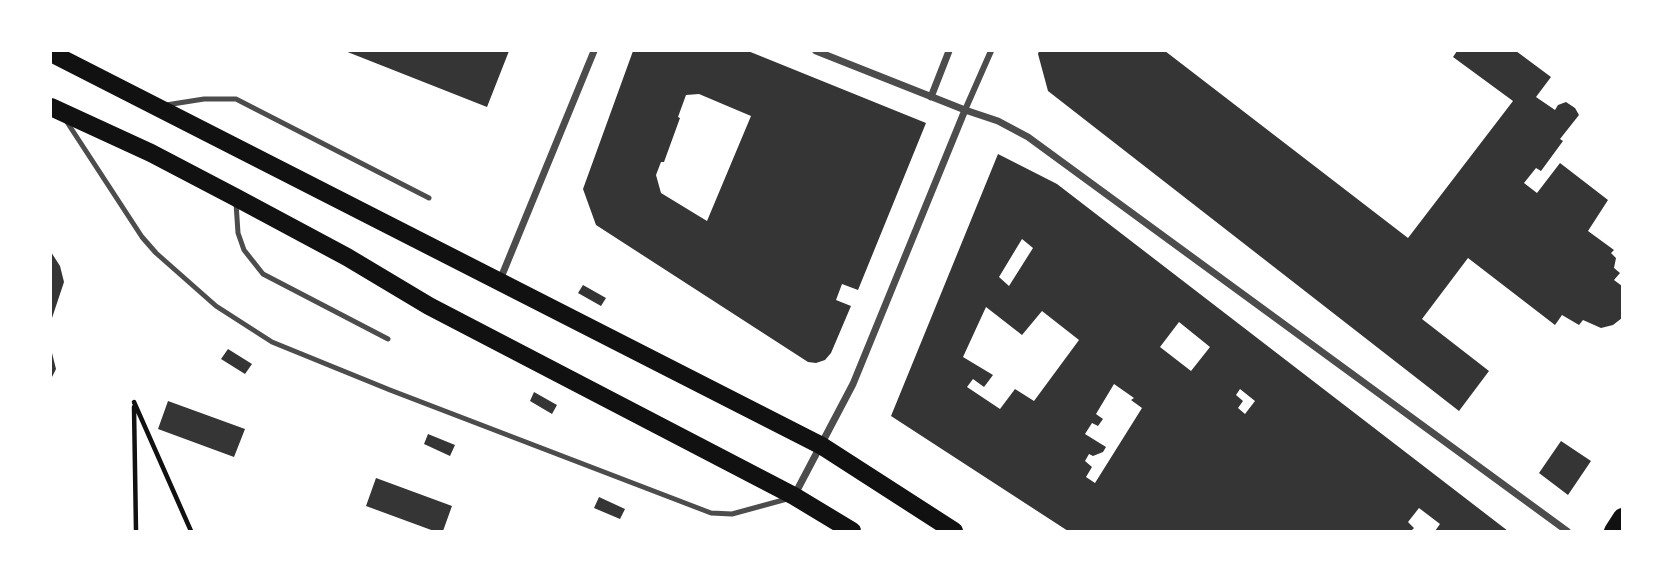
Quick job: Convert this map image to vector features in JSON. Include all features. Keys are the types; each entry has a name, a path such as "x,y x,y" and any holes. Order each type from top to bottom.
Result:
{"main road":[{"path":"51,53 822,446 954,531"},
{"path":"55,109 151,153 235,197 347,257 429,306 794,496 852,531"},
{"path":"1613,531 1622,517"}],"street":[{"path":"499,282 594,51"},
{"path":"816,51 998,121 1028,138 1567,531"},
{"path":"930,97 949,51"},
{"path":"794,496 853,384 991,51"}],"lane":[{"path":"156,106 204,99 236,99 429,198"},
{"path":"55,109 142,237 156,253 216,306 272,342 711,513 750,511 794,496"},
{"path":"235,197 238,233 244,250 263,274 388,340"}],"path":[{"path":"136,531 134,402 191,531"}],"building":[{"path":"345,51 509,51 487,107"},
{"path":"633,51 748,51 926,123 858,290 842,284 836,300 851,306 831,353 825,360 816,363 808,362 596,225 583,189","holes":["699,94 751,116 707,221 661,193 656,175 661,162 664,162 686,95"]},
{"path":"1039,51 1165,51 1408,238 1513,101 1453,57 1457,51 1516,51 1551,77 1536,97 1555,110 1558,105 1566,102 1575,108 1579,115 1560,139 1563,141 1541,171 1536,168 1524,183 1537,193 1560,163 1608,200 1588,231 1614,250 1611,253 1616,258 1614,268 1620,273 1614,280 1622,286 1622,318 1613,325 1601,328 1583,320 1579,325 1562,315 1555,325 1468,258 1422,319 1489,371 1459,411 1048,91"},
{"path":"998,154 1057,184 1508,531 1435,531 1440,524 1419,508 1408,522 1414,528 1411,531 1068,531 891,416","holes":["1022,239 1033,248 1009,286 999,277","986,307 1022,335 1042,311 1079,340 1034,401 1015,389 1000,409 967,387 973,379 984,387 993,375 963,357","1179,322 1210,347 1191,371 1160,347","1114,384 1134,398 1131,400 1142,408 1095,483 1086,477 1092,467 1085,461 1089,454 1093,456 1103,452 1106,447 1085,434 1092,423 1098,426 1103,419 1096,414","1240,389 1255,401 1245,414 1238,408 1243,401 1236,395"]},
{"path":"51,252 60,266 64,282 51,321"},
{"path":"583,285 606,298 601,306 578,293"},
{"path":"51,349 56,369 51,379"},
{"path":"228,349 252,364 245,374 221,359"},
{"path":"534,392 557,405 552,414 530,401"},
{"path":"168,401 245,429 234,457 158,429"},
{"path":"428,434 455,445 450,456 424,444"},
{"path":"1561,441 1591,461 1568,495 1539,473"},
{"path":"376,478 452,506 443,531 434,531 366,506"},
{"path":"599,497 625,509 620,519 594,508"}]}
